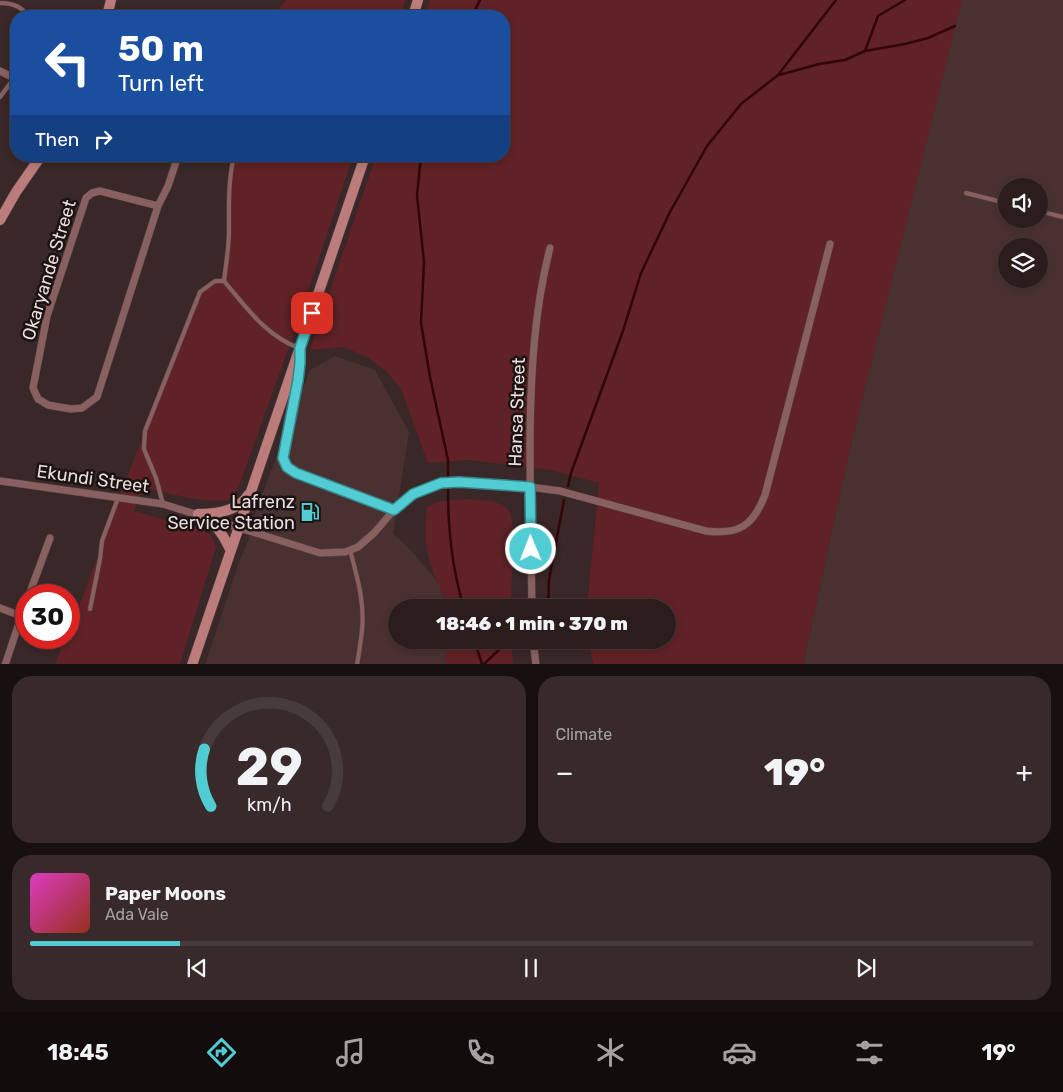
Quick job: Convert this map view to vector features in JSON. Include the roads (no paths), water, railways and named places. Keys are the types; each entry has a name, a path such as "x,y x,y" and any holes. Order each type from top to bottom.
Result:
{"main road":[{"path":"0,220 16,192 38,162"},
{"path":"192,664 363,162"},
{"path":"198,514 228,511 238,505 246,498 256,479"},
{"path":"198,514 221,530 230,549"}],"street":[{"name":"Okaryande Street","path":"158,206 100,191 92,193 86,198 46,316 33,388 38,399 48,405 71,409 82,408 97,397 158,206 168,186 176,162"},
{"path":"350,550 374,533 394,510 413,494 441,483 459,482 560,491 722,533 750,522 760,508 765,495 830,244"},
{"name":"Hansa Street","path":"532,599 530,487 531,404 535,322 550,248"},
{"name":"Ekundi Street","path":"0,481 163,504 320,552 332,554 350,550"},
{"path":"33,584 50,538"},
{"path":"0,608 15,614"},
{"path":"4,664 15,633"},
{"path":"535,649 536,664"}],"lane":[{"path":"0,3 16,5 22,10"},
{"path":"0,97 10,85"},
{"path":"233,162 228,200 229,232 224,281 256,319 274,336 285,343 300,348 298,380 283,458 287,467 296,473 394,510"},
{"path":"966,193 998,201"},
{"path":"1048,213 1063,217"},
{"path":"163,504 156,478 144,449 145,431 200,292 215,281 224,281"},
{"path":"90,609 102,541 118,497"},
{"path":"350,550 363,612 357,664"}],"waterway":[{"path":"475,10 480,0"},
{"path":"568,486 571,473 623,331 641,273 670,212 707,146 741,104 778,75 836,0"},
{"path":"865,51 878,16 905,0"},
{"path":"779,75 819,64 845,60 865,51 928,38 955,26"},
{"path":"420,162 417,195 424,262 421,323 430,377 448,460 448,476"},
{"path":"448,490 452,549 456,579 462,599"},
{"path":"548,599 549,580 564,500"},
{"path":"477,649 482,664"},
{"path":"484,664 500,649"}],"place":[{"name":"Lafrenz Service Station","path":"310,512"}]}
